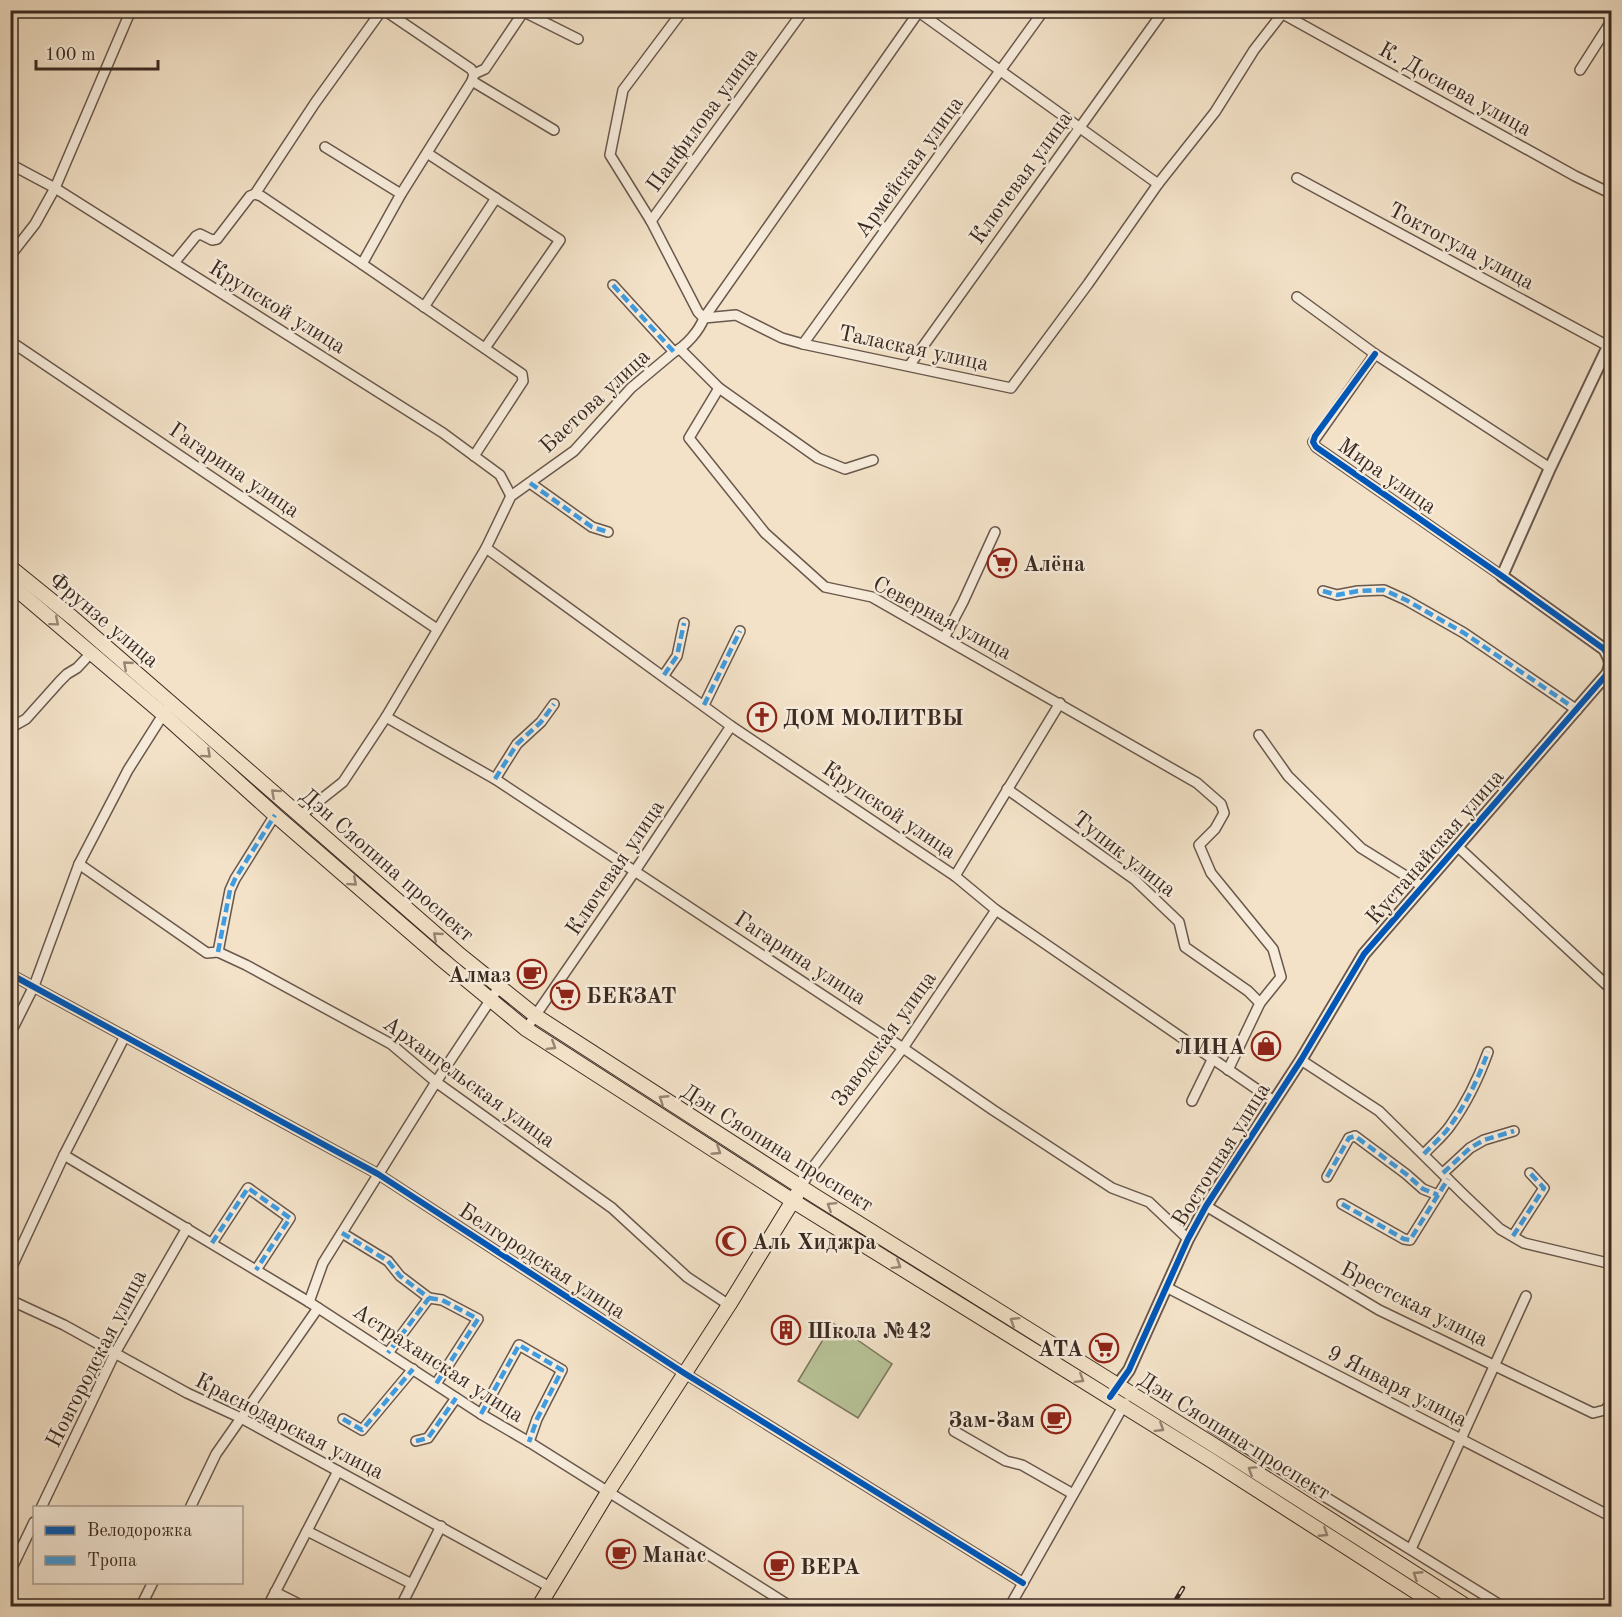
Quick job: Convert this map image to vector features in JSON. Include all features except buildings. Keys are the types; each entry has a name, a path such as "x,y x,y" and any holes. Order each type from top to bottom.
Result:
{"main road":[{"name":"Фрунзе улица","path":"10,567 73,618 167,708"},
{"name":"Фрунзе улица","path":"10,584 91,653 167,708"},
{"name":"Дэн Сяопина проспект","path":"167,708 275,815 526,1029 793,1201 1468,1606"},
{"name":"Дэн Сяопина проспект","path":"167,708 300,816 449,946 536,1016 1114,1392"},
{"path":"538,1606 801,1187"},
{"name":"Дэн Сяопина проспект","path":"1127,1400 1212,1461 1438,1606"}],"street":[{"path":"10,256 35,224 55,188 131,10"},
{"path":"174,263 196,236 200,234 212,240 217,239 250,196 255,194 315,103 383,10 471,69 473,78 554,130"},
{"path":"683,10 623,90 610,154 651,221 698,312 704,318"},
{"name":"Панфилова улица","path":"651,221 804,10"},
{"name":"Армейская улица","path":"803,344 1044,10"},
{"name":"Ключевая улица","path":"909,366 1164,10"},
{"path":"918,11 1158,184"},
{"name":"Баетова улица","path":"300,816 343,782 386,717 486,548 512,496 574,451 631,388 701,327 704,318 918,11"},
{"name":"Талаская улица","path":"704,318 736,315 782,338 803,344 1011,388 1158,184 1215,112 1254,50 1284,12"},
{"name":"К. Досиева улица","path":"1284,12 1575,177 1611,194"},
{"path":"362,264 401,194 473,78 485,69 522,14 526,13 578,39"},
{"path":"1580,70 1611,20"},
{"path":"325,147 401,194"},
{"path":"427,153 560,240 485,348"},
{"name":"Крупской улица","path":"10,164 55,188 443,433 500,475 512,496"},
{"name":"Токтогула улица","path":"1297,178 1610,342"},
{"path":"255,194 522,374 523,381 474,456"},
{"path":"424,307 496,198"},
{"path":"613,285 677,350 719,388 818,458 845,469 873,460"},
{"path":"1297,297 1375,354 1550,468"},
{"name":"Гагарина улица","path":"10,341 436,629"},
{"path":"1610,342 1502,576 1604,649 1610,658 1610,668"},
{"name":"Мира улица","path":"1375,354 1313,442 1316,447 1502,576"},
{"name":"Северная улица","path":"719,388 689,438 765,532 825,587 872,597 1197,783 1221,804 1224,813 1215,829 1199,845 1211,873 1273,949 1281,977 1260,1003"},
{"path":"530,483 592,527 608,532"},
{"path":"944,638 995,532"},
{"name":"Крупской улица","path":"486,548 732,726 955,876 996,910 1274,1101"},
{"path":"1323,591 1337,595 1383,590 1406,600 1464,633 1577,710"},
{"path":"664,675 677,656 684,623"},
{"path":"704,705 740,631"},
{"path":"10,728 26,719 60,681 91,653"},
{"name":"Кустанайская улица","path":"1301,1060 1364,954 1577,710 1610,668"},
{"path":"955,876 1060,703"},
{"path":"495,779 517,744 541,722 554,704"},
{"path":"10,1034 34,986 79,864 128,770 167,708"},
{"name":"Гагарина улица","path":"386,717 495,779 1112,1188 1149,1202 1188,1239"},
{"name":"Ключевая улица","path":"526,1029 732,726"},
{"path":"1259,735 1288,776 1360,848 1422,886"},
{"name":"Тупик улица","path":"1007,789 1134,879 1179,922 1185,947 1248,991 1260,1003"},
{"path":"218,952 230,890 275,815"},
{"path":"1457,846 1611,990"},
{"name":"Архангельская улица","path":"79,864 207,953 218,952 246,965 391,1044 436,1082 612,1208 687,1277 729,1305"},
{"name":"Заводская улица","path":"801,1187 810,1171 903,1048 996,910"},
{"name":"Белгородская улица","path":"10,974 378,1174 684,1373 1023,1583"},
{"path":"309,1302 323,1263 436,1082 499,987"},
{"path":"1228,1070 1260,1003"},
{"path":"10,1271 64,1155 125,1036"},
{"path":"1424,1154 1450,1126 1482,1068 1488,1052"},
{"path":"1192,1101 1212,1060"},
{"path":"1301,1060 1379,1111 1500,1229 1524,1243 1611,1264"},
{"name":"Восточная улица","path":"1114,1392 1130,1370 1188,1239 1206,1206 1301,1060"},
{"path":"1342,1204 1404,1239 1410,1240 1438,1195 1445,1176 1470,1148 1484,1140 1514,1131"},
{"path":"1327,1177 1349,1138 1355,1136 1423,1189 1438,1195"},
{"name":"Астраханская улица","path":"64,1155 309,1302 481,1414 790,1606"},
{"path":"1513,1236 1544,1188 1530,1173"},
{"path":"212,1243 248,1188 290,1218 256,1270"},
{"name":"Брестская улица","path":"1206,1206 1379,1311 1593,1413 1605,1410 1611,1402"},
{"name":"Новгородская улица","path":"42,1506 115,1353 187,1228"},
{"path":"342,1233 388,1261 400,1276 429,1298 442,1300 478,1319 436,1384"},
{"name":"9 Января улица","path":"1166,1287 1611,1518"},
{"path":"1411,1549 1526,1296"},
{"path":"388,1353 429,1298"},
{"name":"Краснодарская улица","path":"10,1300 64,1324 187,1394 241,1418 550,1587"},
{"path":"191,1506 216,1454 318,1308"},
{"path":"481,1414 519,1345 562,1370 528,1442"},
{"path":"343,1419 362,1430 413,1370"},
{"path":"416,1441 428,1438 456,1398"},
{"path":"1010,1606 1127,1400"},
{"path":"1212,1427 1502,1606"},
{"path":"954,1431 1006,1461 1022,1465 1073,1494"},
{"path":"268,1606 338,1471"},
{"path":"10,1572 33,1524"},
{"path":"401,1606 441,1526"},
{"path":"307,1531 412,1584"},
{"path":"141,1606 152,1584"},
{"path":"275,1592 303,1606"},
{"path":"1468,1606 1479,1592"}],"green space":[{"path":"833,1323 892,1364 858,1418 798,1381"}],"railway":[{"path":"1172,1606 1183,1588"}],"marked path":[{"path":"613,285 674,352"},
{"path":"530,483 592,527 608,532"},
{"path":"1323,591 1337,595 1384,590 1406,600 1464,633 1577,710"},
{"path":"664,675 677,656 684,623"},
{"path":"704,705 740,631"},
{"path":"495,779 517,744 541,722 554,704"},
{"path":"218,952 230,890 275,815"},
{"path":"1424,1154 1447,1130 1461,1109 1488,1052"},
{"path":"1443,1173 1470,1148 1484,1140 1514,1131"},
{"path":"1327,1177 1349,1138 1355,1136 1423,1189 1438,1195"},
{"path":"1513,1236 1544,1188 1530,1173"},
{"path":"1342,1204 1404,1239 1410,1240 1448,1179"},
{"path":"212,1243 248,1188 290,1218 256,1270"},
{"path":"342,1233 388,1261 400,1276 429,1298 388,1353"},
{"path":"429,1298 442,1300 478,1319 436,1384"},
{"path":"481,1414 519,1345 562,1370 537,1419 529,1442"},
{"path":"343,1419 362,1430 413,1369"},
{"path":"416,1441 428,1438 456,1398"}],"cycle path":[{"path":"1110,1397 1129,1370 1188,1239 1206,1206 1301,1060 1364,954 1607,674 1610,664 1604,649 1316,447 1313,442 1315,436 1375,354"},
{"path":"10,974 378,1174 684,1373 1023,1583"}],"place":[{"name":"Алёна","path":"1002,563"},
{"name":"ДОМ МОЛИТВЫ","path":"762,717"},
{"name":"Алмаз","path":"532,974"},
{"name":"БЕКЗАТ","path":"565,995"},
{"name":"ЛИНА","path":"1266,1046"},
{"name":"Аль Хиджра","path":"731,1241"},
{"name":"Школа №42","path":"786,1330"},
{"name":"АТА","path":"1104,1348"},
{"name":"Зам-Зам","path":"1056,1419"},
{"name":"Манас","path":"621,1554"},
{"name":"ВЕРА","path":"779,1566"}]}
